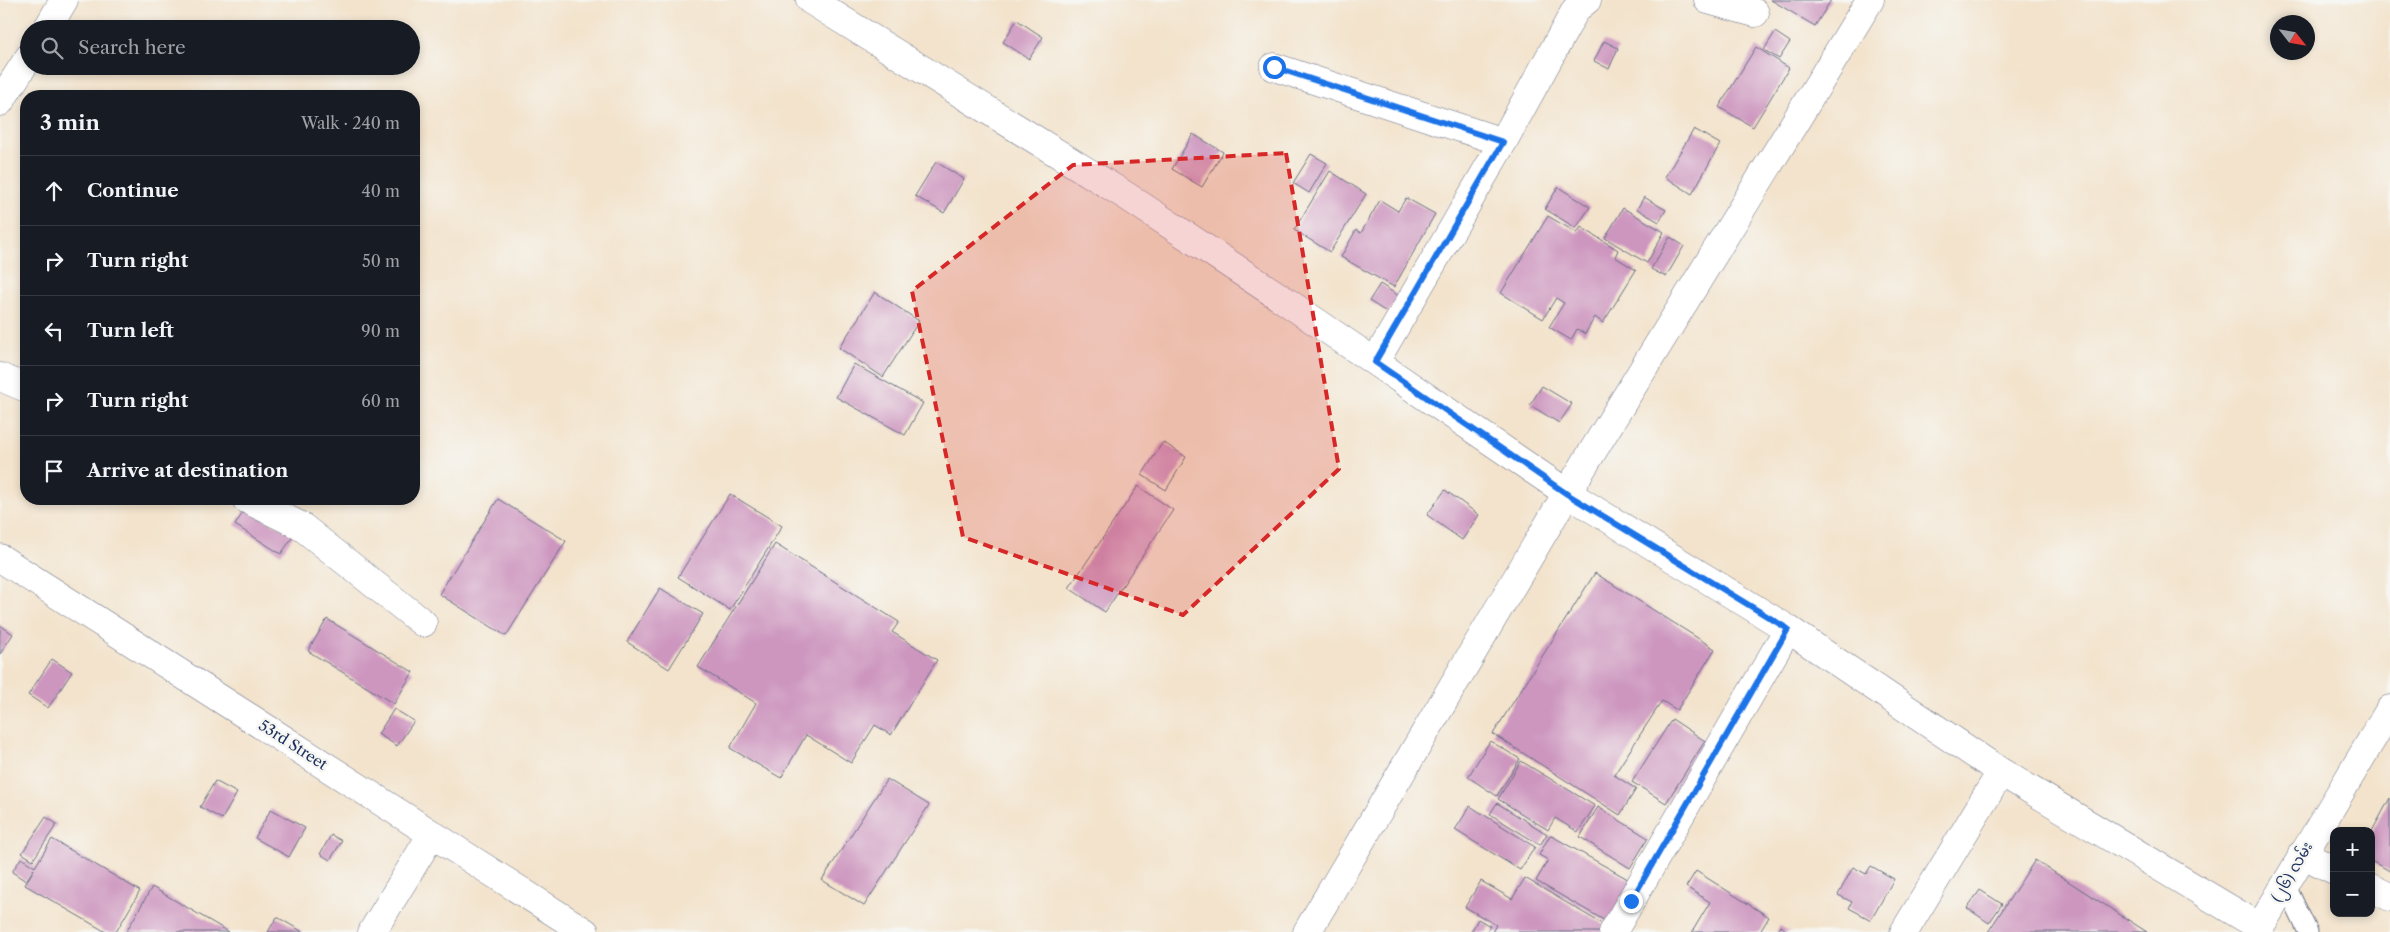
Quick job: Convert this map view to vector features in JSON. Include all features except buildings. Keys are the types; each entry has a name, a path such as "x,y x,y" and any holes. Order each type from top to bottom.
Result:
{"street":[{"path":"52,20 64,0"},
{"path":"810,0 1128,197 1375,362 1567,494 1788,629 2001,772 2258,929"},
{"path":"1375,362 1503,142 1576,9 1587,0"},
{"path":"1708,0 1755,13"},
{"path":"1307,932 1567,494 1870,0"},
{"path":"1274,67 1503,142"},
{"path":"0,102 20,71"},
{"path":"0,377 20,385"},
{"path":"258,505 300,526 423,623"},
{"name":"53rd Street","path":"0,558 585,932"},
{"path":"1612,932 1788,629"},
{"name":"(၂၆) လမ်း","path":"2258,929 2390,709"},
{"path":"1904,932 2001,772"},
{"path":"372,932 432,834"},
{"path":"2302,854 2330,868"},
{"path":"2375,890 2390,897"}],"lane":[{"path":"2285,884 2308,932"}],"highlighted area":[{"path":"1286,153 1339,469 1183,615 963,537 912,291 1073,165"}],"route":[{"path":"1274,67 1503,142 1375,362 1567,494 1788,629 1631,901"}]}
